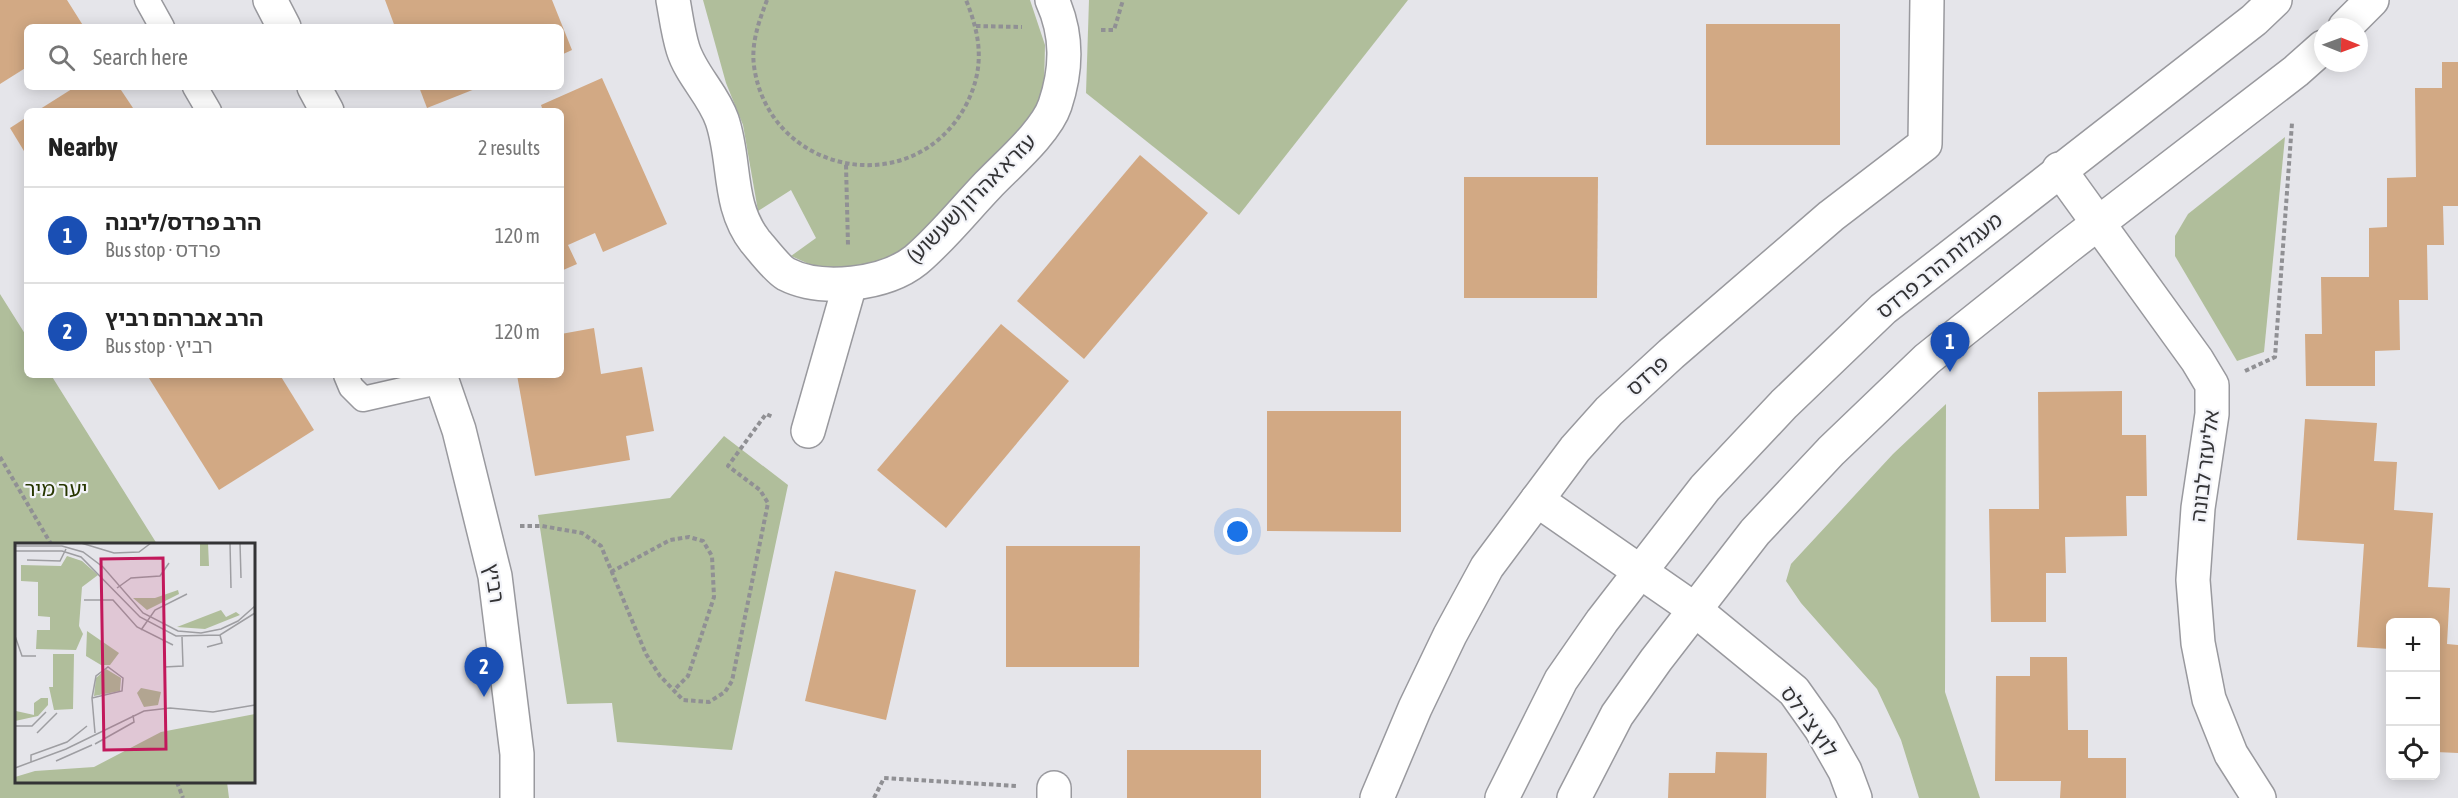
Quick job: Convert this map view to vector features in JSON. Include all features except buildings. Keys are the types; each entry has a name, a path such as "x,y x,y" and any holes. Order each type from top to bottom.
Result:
{"street":[{"path":"270,0 282,24"},
{"name":"עזרא אהרון (שעשוע)","path":"674,0 683,50 721,118 729,143 731,182 737,209 754,239 785,273 817,283 850,284 882,277 915,261 1033,139 1054,108 1065,67 1063,28 1052,0"},
{"name":"פרדס","path":"1377,798 1415,708 1450,634 1487,567 1575,449 1624,396 1831,216 1926,144 1927,0"},
{"name":"מעגלות הרב פרדס","path":"1640,570 1705,488 1784,404 1883,309 2254,20 2275,0"},
{"path":"2354,18 2372,0"},
{"path":"1574,798 1617,715 1694,609 1755,532 1831,451 1918,366 2314,55"},
{"path":"316,90 325,108"},
{"name":"אליעזר לבונה","path":"2059,170 2197,360 2212,385 2212,414 2198,508 2193,580 2198,643 2210,699 2230,754 2259,798"},
{"path":"808,431 850,284"},
{"name":"רביץ","path":"441,378 459,430 497,588 517,754 517,798"},
{"name":"לוץ צ'רלס","path":"1537,500 1694,609 1794,691 1821,729 1845,771 1855,798"},
{"path":"1502,798 1561,680 1640,570"}],"lane":[{"path":"147,0 160,24"},
{"path":"197,90 207,108"},
{"path":"347,378 351,387 363,399 441,378"}],"path":[{"path":"767,0 756,30 754,65 763,99 783,130 812,152 846,165 878,166 909,158 937,142 958,119 973,90 979,59 976,26 966,0"},
{"path":"2212,385 2275,357 2296,71"},
{"path":"846,165 850,284"},
{"path":"483,525 542,526 582,533 601,546 646,654 660,676 683,700 709,702 725,692 732,681 768,502 760,489 728,466 766,414 808,431"},
{"path":"0,457 50,543"},
{"path":"611,572 670,540 689,537 703,541 712,556 714,597 688,676 675,690"},
{"path":"874,798 884,778 1054,793"},
{"path":"177,783 183,798"}],"green space":[{"path":"703,0 1030,0 1045,45 1044,87 1032,122 922,237 897,256 867,265 832,268 809,264 791,256 816,238 791,190 758,211 743,125 726,83"},
{"path":"1089,0 1408,0 1239,215 1086,93"},
{"path":"2285,137 2264,352 2237,361 2175,256 2175,236 2188,214"},
{"name":"יער מיר","path":"0,294 24,332 24,378 53,378 156,543 15,543 15,783 227,783 229,798 0,798"},
{"path":"1946,404 1945,692 1980,798 1919,798 1901,740 1877,689 1801,603 1786,581 1791,564 1893,454"},
{"path":"724,436 788,485 732,750 617,742 612,703 567,704 538,515 670,498"}],"place":[{"name":"הרב פרדס/ליבנה","path":"1950,372"},
{"name":"הרב אברהם רביץ","path":"484,697"}]}
